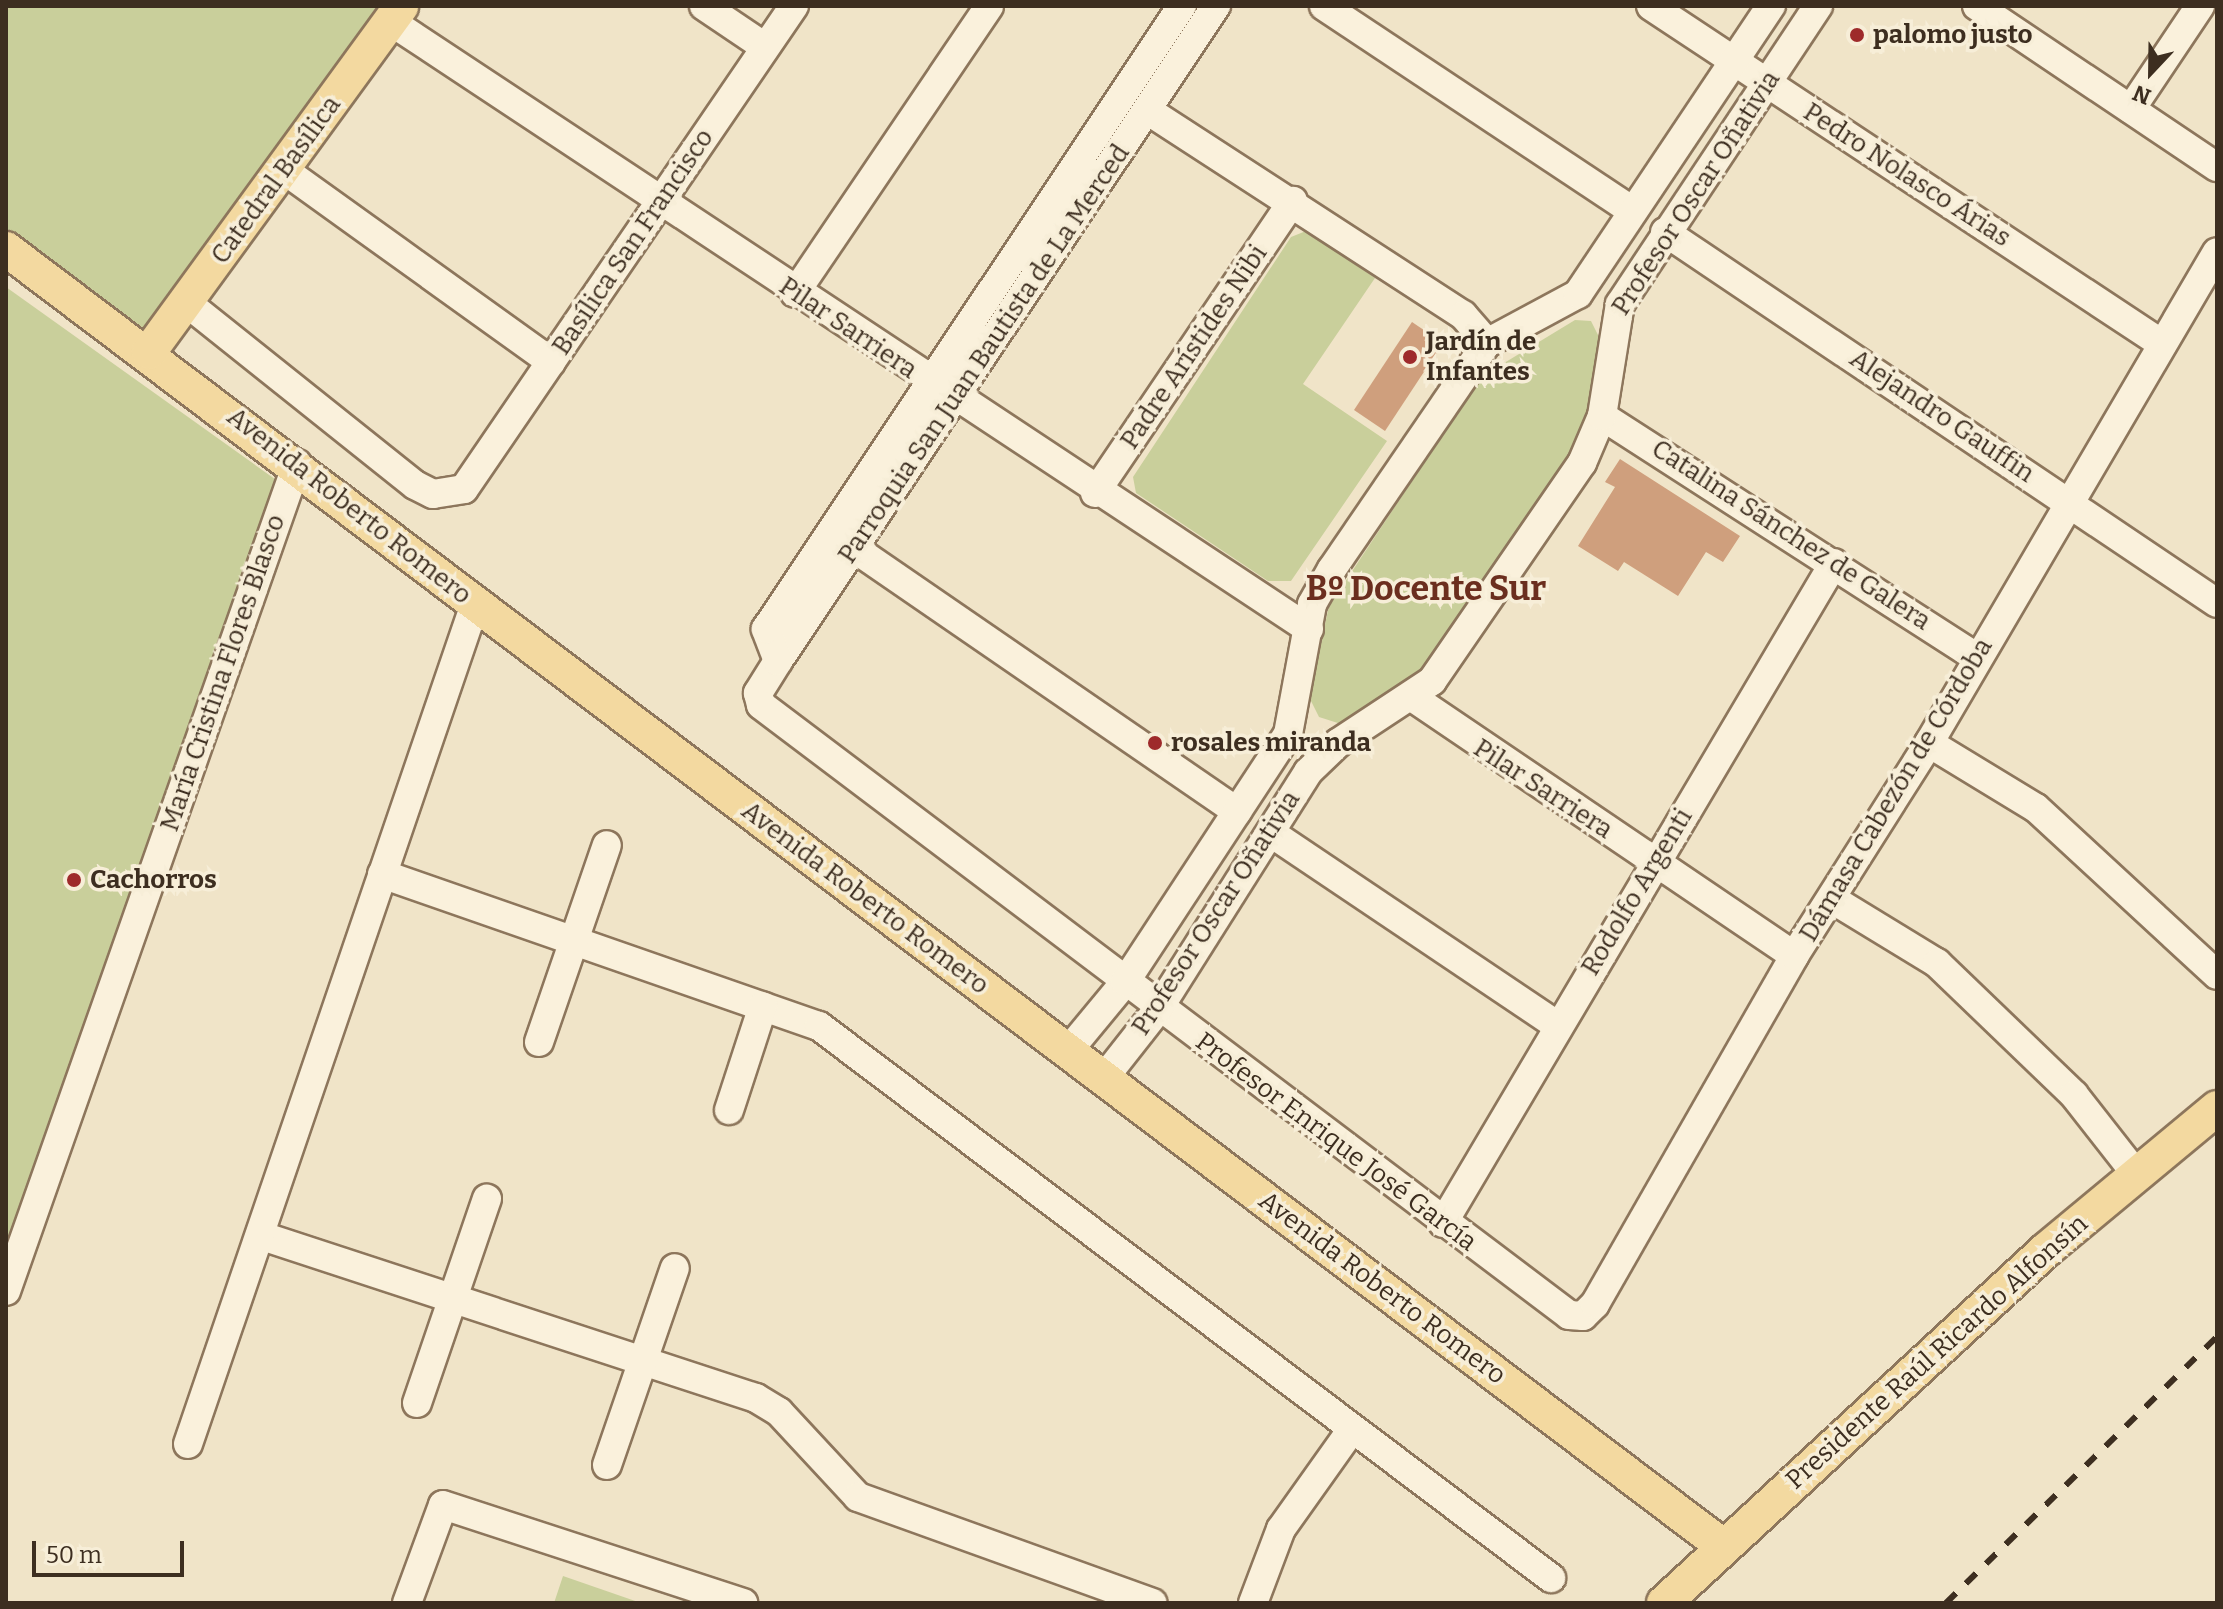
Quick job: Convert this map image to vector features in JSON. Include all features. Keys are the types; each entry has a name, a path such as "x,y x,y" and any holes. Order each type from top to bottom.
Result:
{"main road":[{"name":"Catedral Basílica","path":"149,352 395,13"},
{"name":"Avenida Roberto Romero","path":"6,249 149,352 475,604 1724,1547"},
{"name":"Presidente Raúl Ricardo Alfonsín","path":"1664,1603 2136,1174 2217,1108"}],"street":[{"path":"704,6 765,47"},
{"name":"Basílica San Francisco","path":"187,303 415,485 451,493 474,480 794,6"},
{"path":"795,293 989,6"},
{"path":"778,661 766,629 831,532 941,391 1182,6"},
{"name":"Parroquia San Juan Bautista de La Merced","path":"761,705 758,693 854,549 941,391 1147,110 1216,6"},
{"path":"1324,6 1632,211"},
{"name":"Pedro Nolasco Árias","path":"1651,6 2162,344"},
{"name":"Profesor Oscar Oñativia","path":"1068,1051 1125,982 1288,734 1312,604 1332,569 1487,343 1578,294 1771,6"},
{"name":"Profesor Oscar Oñativia","path":"1104,1078 1159,1008 1323,754 1415,699 1582,463 1602,416 1613,318 1665,232 1818,6"},
{"path":"1977,6 2009,15 2131,109 2217,167"},
{"path":"2131,109 2200,6"},
{"name":"Pilar Sarriera","path":"395,13 795,293 1095,493 1309,629"},
{"path":"1147,110 1293,201 1463,315 1487,343"},
{"path":"284,170 551,362"},
{"name":"Padre Arístides Nibi","path":"1095,493 1293,201"},
{"name":"Alejandro Gauffin","path":"1665,232 2217,603"},
{"name":"Dámasa Cabezón de Córdoba","path":"1569,1315 1583,1316 1595,1304 1794,956 1929,743 2068,500 2217,252"},
{"path":"1578,294 1613,318"},
{"name":"Catalina Sánchez de Galera","path":"1602,416 1977,658"},
{"name":"María Cristina Flores Blasco","path":"6,1291 297,464"},
{"path":"831,532 1237,812"},
{"name":"Rodolfo Argenti","path":"1443,1223 1834,563"},
{"path":"188,1444 262,1236 475,604"},
{"name":"Pilar Sarriera","path":"1415,699 1794,956"},
{"name":"Profesor Enrique José García","path":"761,705 1443,1223 1569,1315"},
{"path":"1288,734 1306,751 1323,754"},
{"path":"1929,743 2036,808 2217,975"},
{"path":"1271,833 1558,1026"},
{"path":"539,1042 607,845"},
{"path":"382,874 819,1026 1551,1578"},
{"path":"1832,899 1937,963 2057,1076 2136,1174"},
{"path":"729,1110 763,1006"},
{"path":"417,1403 487,1199"},
{"path":"262,1236 643,1361 779,1412 858,1497 1153,1603"},
{"path":"607,1465 675,1268"},
{"path":"1253,1603 1281,1529 1352,1429"},
{"path":"407,1603 443,1505 743,1603"}],"green space":[{"path":"6,6 385,6 148,345 6,239"},
{"path":"1306,231 1375,278 1303,384 1387,441 1291,581 1268,581 1136,493 1133,477 1291,237"},
{"name":"Cachorros","path":"6,287 279,482 6,1277"},
{"path":"1575,320 1591,321 1599,337 1584,428 1573,447 1426,666 1341,724 1319,717 1309,697 1329,606 1481,377"},
{"path":"563,1576 641,1603 554,1603"}],"building":[{"path":"1412,322 1443,343 1385,431 1354,410"},
{"path":"1620,459 1740,536 1723,562 1706,552 1678,596 1624,562 1618,571 1578,546 1615,487 1605,482"}],"railway":[{"path":"1946,1603 2217,1337"}],"place":[{"name":"palomo justo","path":"1857,35"},
{"name":"Jardín de Infantes","path":"1410,357"},
{"name":"rosales miranda","path":"1155,743"},
{"name":"Cachorros","path":"74,880"}],"district":[{"name":"Bº Docente Sur","path":"1426,589"}]}
